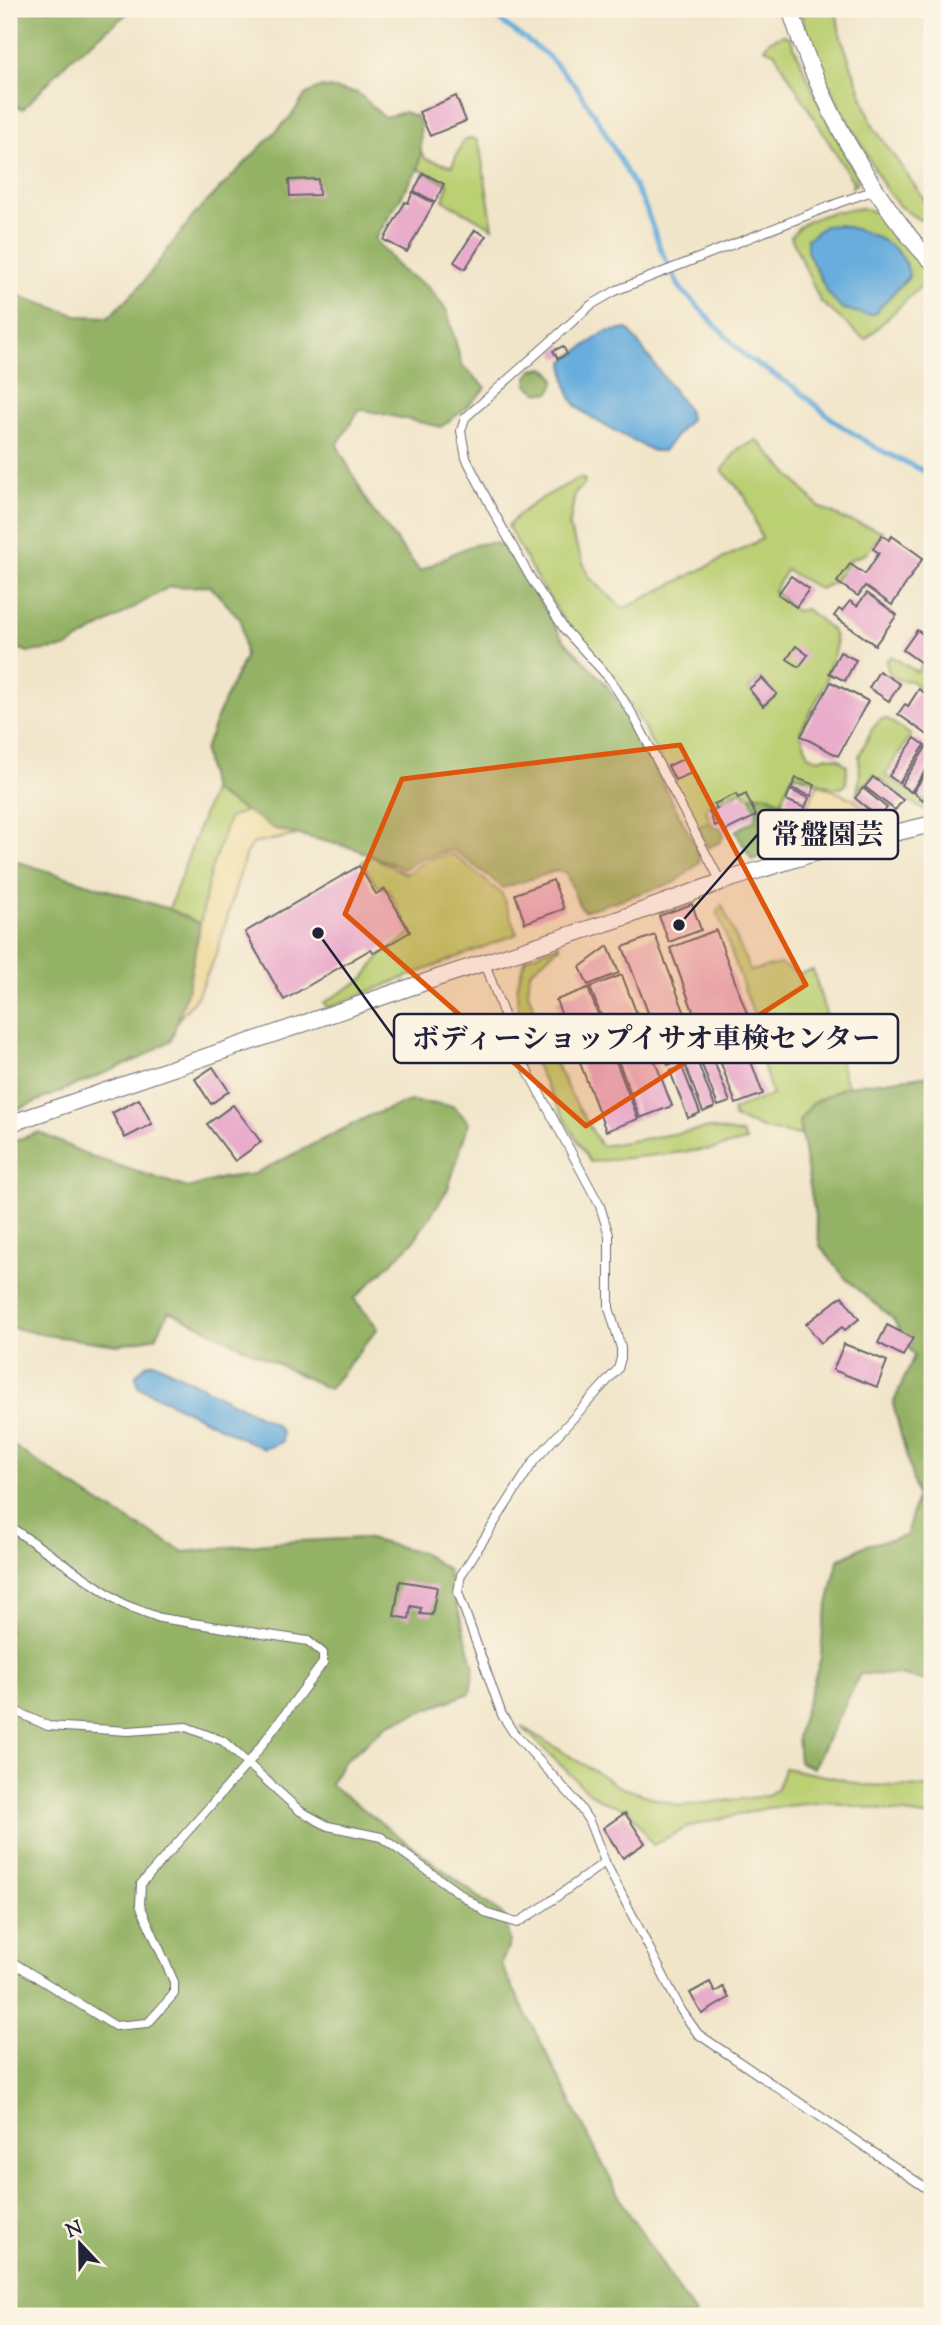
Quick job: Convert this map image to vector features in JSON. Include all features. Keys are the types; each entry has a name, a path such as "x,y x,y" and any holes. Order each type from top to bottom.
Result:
{"street":[{"path":"790,9 818,85 875,190 932,261"},
{"path":"9,1124 622,918 721,881 824,850 932,824"}],"lane":[{"path":"721,881 633,715 610,679 565,630 524,566 467,458 461,431 464,418 591,305 617,290 875,190"},
{"path":"485,963 517,1051 600,1206 609,1235 609,1308 621,1348 618,1369 534,1461 461,1575 458,1592 502,1715 513,1732 575,1800 589,1821 605,1862 681,2010 698,2034 932,2192"},
{"path":"9,1526 123,1604 160,1619 308,1641 323,1653 323,1663 249,1762 141,1884 140,1905 174,1982 174,1994 148,2023 115,2026 9,1960"},
{"path":"10,1710 48,1726 128,1731 186,1727 223,1741 300,1811 328,1826 381,1837 488,1914 505,1921 517,1923 605,1862"}],"highlighted area":[{"path":"680,745 806,985 586,1126 345,914 402,779"}],"green space":[{"path":"9,9 133,9 69,60 23,109 9,104"},
{"path":"799,9 836,9 840,34 873,126 926,202 932,202 932,223 918,219 899,206 885,188 825,78"},
{"path":"783,35 790,37 819,103 857,177 858,182 852,187 853,182 774,52 764,48 769,41"},
{"path":"322,87 358,93 384,117 405,112 417,117 420,124 421,152 418,169 375,239 400,269 428,287 447,311 462,365 486,388 441,427 360,409 337,445 370,507 420,571 474,545 485,543 507,547 562,638 606,684 630,722 698,850 699,863 676,882 584,911 566,873 556,871 503,888 454,850 423,857 404,869 356,849 275,829 212,791 204,751 245,657 241,620 210,586 169,587 65,648 28,652 9,645 9,293 79,316 109,317 141,285 195,214 292,115 306,94"},
{"path":"471,138 477,140 480,148 493,228 443,200 448,184 418,169 421,152 426,159 452,166 463,141"},
{"path":"862,208 877,213 910,252 932,272 932,282 928,279 865,340 820,301 791,237 796,230 813,219","holes":["807,239 909,277 873,314 828,293 807,251"]},
{"path":"543,368 550,371 555,379 549,393 537,392 527,385 532,370"},
{"path":"757,440 819,507 844,519 883,531 866,554 851,559 834,582 820,589 786,570 774,591 796,611 806,609 834,634 835,647 826,683 800,732 809,756 839,759 847,766 846,784 842,788 833,788 796,774 790,780 781,802 765,794 750,797 742,790 711,804 706,811 710,821 697,828 637,715 612,676 569,628 537,579 508,526 523,511 541,499 579,478 585,480 584,485 575,493 569,528 589,577 622,608 627,607 762,539 745,496 722,470 738,449","holes":["761,678 776,694 763,706 749,689"]},
{"path":"932,650 932,669 926,678 932,683 932,696 911,681 899,680 889,674 886,661 891,656 917,672"},
{"path":"881,719 887,719 911,735 885,775 922,800 926,800 932,792 932,807 921,809 874,775 857,792 860,777 859,756 872,729"},
{"path":"212,791 246,811 229,818 210,873 200,924 169,909"},
{"path":"765,794 781,802 771,852 752,860 735,831 755,820 757,812 750,797"},
{"path":"710,821 714,828 720,827 724,835 720,842 708,848 697,828"},
{"path":"453,854 502,894 517,934 327,1008 324,1003 364,978 380,956 411,933 388,889 377,886 362,862 371,856 406,874 428,859"},
{"path":"9,859 169,909 200,924 188,989 171,1040 141,1058 9,1113"},
{"path":"722,905 750,971 780,964 799,974 813,970 847,1086 813,1103 799,1121 801,1135 768,1130 734,1118 733,1110 772,1095 757,1043 757,1025 717,911"},
{"path":"559,944 560,946 530,972 528,992 546,1045 601,1146 709,1128 742,1134 746,1141 713,1149 590,1162 541,1076 522,1028 518,1005 519,981 526,958"},
{"path":"932,1075 932,1682 898,1675 860,1674 813,1768 799,1762 797,1736 821,1657 823,1627 838,1560 866,1545 906,1536 917,1496 893,1404 914,1356 893,1319 846,1279 820,1246 799,1121 813,1103 847,1086"},
{"path":"410,1101 453,1106 469,1122 448,1189 413,1242 354,1299 378,1328 329,1389 169,1311 156,1337 117,1345 9,1327 9,1143 39,1132 92,1157 188,1188 222,1178 254,1174 369,1116"},
{"path":"9,1443 99,1503 184,1552 277,1542 364,1538 420,1552 447,1569 474,1667 470,1693 389,1724 342,1763 330,1784 504,1916 510,1943 501,1964 624,2206 696,2316 9,2316"},
{"path":"521,1726 620,1787 679,1806 767,1796 778,1788 784,1768 862,1785 932,1787 932,1817 827,1802 767,1808 690,1826 653,1845 628,1809 602,1801 585,1789"}],"sand":[{"path":"818,784 853,799 880,822 771,852 781,802 806,810"},
{"path":"246,811 275,829 297,835 252,844 246,853 216,955 196,998 178,1020 188,989 210,873 229,818"}],"water":[{"path":"839,225 883,241 901,255 906,265 909,276 874,314 866,315 841,308 828,293 807,251 807,239 825,226"},
{"path":"628,329 688,410 690,419 663,451 653,451 590,417 575,404 568,389 564,361 605,332"},
{"path":"154,1362 275,1424 282,1432 282,1442 264,1449 138,1387 136,1375 147,1364"}],"building":[{"path":"456,96 466,121 430,136 419,112"},
{"path":"423,173 444,184 435,202 414,191"},
{"path":"318,179 319,195 290,196 289,180"},
{"path":"413,192 434,203 407,252 384,240"},
{"path":"475,230 486,236 465,269 454,262"},
{"path":"563,346 567,354 558,359 553,351"},
{"path":"882,535 889,540 892,536 923,558 892,605 865,586 858,596 837,582 850,564 865,574 879,553 873,549"},
{"path":"791,576 809,589 796,607 778,594"},
{"path":"867,593 897,615 875,645 834,616 850,601 857,606"},
{"path":"917,630 932,640 932,645 920,662 903,650"},
{"path":"796,646 808,655 799,667 787,659"},
{"path":"840,652 856,660 845,681 829,673"},
{"path":"879,671 900,684 889,701 869,688"},
{"path":"762,678 777,694 763,706 749,689"},
{"path":"831,682 868,701 838,756 801,736"},
{"path":"919,689 932,698 932,738 898,714 905,704 908,706"},
{"path":"915,738 925,745 899,783 889,776"},
{"path":"927,746 932,750 932,761 911,792 901,785"},
{"path":"685,758 692,773 675,780 668,766"},
{"path":"932,764 932,787 923,800 913,792"},
{"path":"873,777 903,800 895,810 865,787"},
{"path":"796,778 815,785 811,796 791,788"},
{"path":"863,788 887,808 879,818 855,798"},
{"path":"790,790 809,798 805,808 786,800"},
{"path":"736,794 738,798 746,794 756,816 725,831 721,823 715,826 709,812 717,809 714,804"},
{"path":"359,866 376,894 385,889 410,932 374,953 371,949 284,1000 245,932"},
{"path":"553,880 564,909 525,923 515,894"},
{"path":"692,904 701,930 669,942 659,916"},
{"path":"716,930 752,1027 705,1044 670,948"},
{"path":"655,935 700,1053 668,1065 623,947"},
{"path":"608,946 619,973 588,985 580,967"},
{"path":"622,975 672,1106 640,1118 590,987"},
{"path":"588,988 638,1119 606,1131 556,1000"},
{"path":"743,1040 763,1094 736,1104 716,1050"},
{"path":"712,1056 730,1102 718,1106 700,1060"},
{"path":"697,1061 715,1107 703,1112 685,1065"},
{"path":"213,1067 229,1091 211,1104 195,1079"},
{"path":"682,1067 700,1113 688,1118 670,1071"},
{"path":"139,1099 152,1124 125,1138 112,1113"},
{"path":"233,1105 261,1142 235,1161 207,1124"},
{"path":"842,1296 859,1319 845,1330 842,1327 821,1343 806,1324"},
{"path":"887,1325 913,1338 903,1356 878,1343"},
{"path":"844,1344 887,1361 877,1387 833,1370"},
{"path":"400,1581 437,1587 432,1615 420,1614 421,1608 411,1606 409,1619 394,1616"},
{"path":"625,1813 645,1843 623,1858 603,1828"},
{"path":"710,1982 715,1992 723,1987 729,1998 702,2014 690,1993"}],"waterway":[{"path":"484,9 547,55 576,86 601,125 645,206 661,250 680,288 747,358 794,387 837,423 878,449 932,475"}],"place":[{"name":"常盤園芸","path":"679,925"},
{"name":"ボディーショップイサオ車検センター","path":"318,933"}]}
